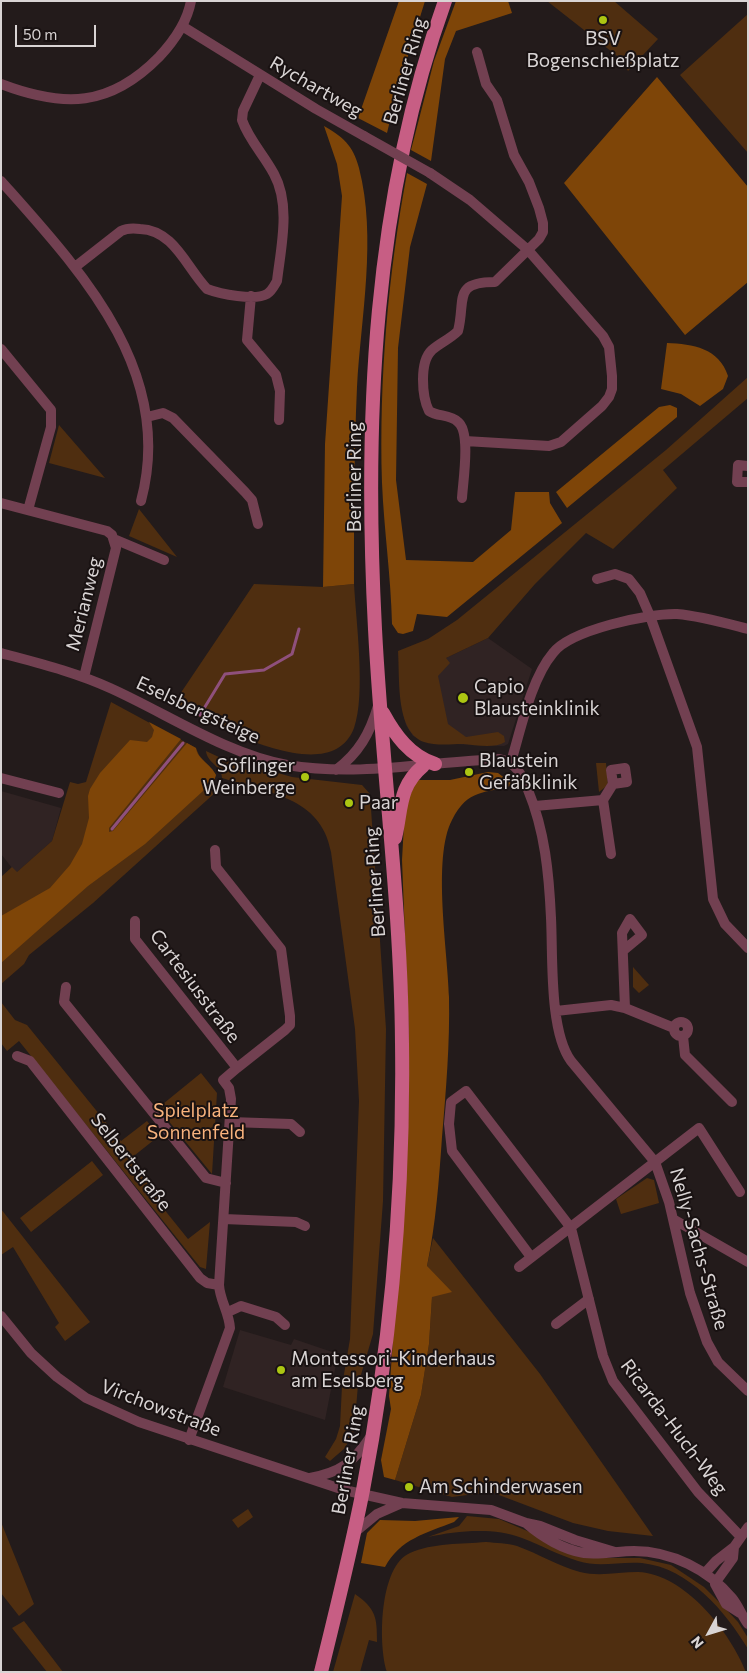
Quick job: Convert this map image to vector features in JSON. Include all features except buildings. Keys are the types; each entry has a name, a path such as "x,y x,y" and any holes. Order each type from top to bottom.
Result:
{"main road":[{"name":"Berliner Ring","path":"321,1672 362,1494 373,1433 387,1325 402,1119 402,1039 392,849 375,626 372,454 379,313 386,246 402,151 444,1"},
{"path":"380,704 393,731 411,751 429,765 409,779 404,788 392,849"}],"street":[{"path":"1,84 41,97 64,100 109,93 126,85 145,71 169,47 182,26 191,1"},
{"name":"Rychartweg","path":"182,26 260,75 430,173 470,200 528,250 603,336 612,356 612,389 602,406 556,444 539,446 465,441"},
{"path":"462,498 464,428 458,421 429,411 425,403 424,369 427,357 432,350 458,331 461,298 464,291 479,282 495,282 528,250 543,232 544,223 529,182 514,155 497,100 486,84 477,52"},
{"path":"75,267 125,229 155,230 170,241 207,289 216,293 251,296 266,294 273,289 277,281 284,205 276,176 250,138 242,120 243,111 260,75"},
{"path":"1,181 75,267 99,299 121,339 138,379 147,417 148,465 141,501"},
{"path":"251,296 246,330 247,340 276,375 280,391 279,420"},
{"path":"1,349 51,410 51,427 28,510"},
{"path":"147,417 162,413 174,418 252,500 258,524"},
{"path":"748,466 738,466 737,482 748,482"},
{"name":"Merianweg","path":"1,503 107,531 114,539 164,560"},
{"name":"Merianweg","path":"84,677 116,548 114,539"},
{"path":"597,579 615,574 629,580 640,593 650,616 698,747 713,898 725,924 748,948"},
{"path":"511,762 541,670 560,644 582,633 650,616 690,615 748,629"},
{"name":"Eselsbergsteige","path":"1,653 84,677 241,752 285,765 336,770 499,759 511,762"},
{"path":"336,770 350,760 363,744 380,704"},
{"name":"Nelly-Sachs-Straße","path":"511,762 522,776 535,806 546,853 556,1011 559,1036 565,1052 655,1162 673,1219 690,1293 707,1342 718,1362 748,1391"},
{"path":"1,778 59,793"},
{"path":"612,854 604,800 613,784"},
{"path":"535,806 604,800"},
{"name":"Cartesiusstraße","path":"190,1440 230,1328 228,1312 220,1300 231,1099 229,1088 222,1080 290,1025 281,949 216,867 215,850"},
{"name":"Cartesiusstraße","path":"135,921 135,939 236,1068"},
{"path":"624,950 625,1008"},
{"path":"66,987 64,1002 159,1122 206,1178 226,1183"},
{"path":"556,1011 611,1005 625,1008 674,1028 678,1023 686,1023 688,1032 683,1036 686,1055 732,1102"},
{"name":"Selbertstraße","path":"17,1056 30,1062 200,1278 207,1283 220,1285"},
{"name":"Ricarda-Huch-Weg","path":"531,1257 452,1151 451,1102 466,1091 571,1228 606,1367 613,1381 698,1492 741,1537"},
{"path":"230,1122 291,1124 300,1132"},
{"name":"Nelly-Sachs-Straße","path":"571,1228 699,1128 740,1192"},
{"path":"224,1219 296,1222 305,1226"},
{"path":"673,1219 748,1262"},
{"path":"519,1267 571,1228"},
{"path":"556,1324 589,1299"},
{"path":"228,1312 241,1306 276,1317 285,1325"},
{"name":"Virchowstraße","path":"1,1316 31,1353 76,1392 109,1410 190,1440 308,1479 402,1503"},
{"path":"308,1479 331,1474 349,1464 373,1433"},
{"path":"353,1534 377,1514 402,1503 491,1510 615,1552 662,1554 678,1559 705,1574 733,1598 748,1624"},
{"path":"705,1574 716,1561 734,1547 748,1527"},
{"path":"715,1583 733,1558 734,1547"}],"shaded area":[{"path":"399,1 425,1 398,88 387,133 358,118"},
{"path":"456,1 508,1 512,13 456,31 445,59 431,161 411,150 434,61"},
{"path":"657,77 748,187 748,282 685,335 564,183"},
{"path":"324,126 346,142 357,160 364,195 367,249 356,412 354,584 323,587 325,444 342,196 337,164"},
{"path":"407,173 427,184 410,247 398,348 396,480 406,560 473,562 511,530 515,492 549,492 550,503 562,523 447,617 417,614 413,631 403,634 398,633 392,624 381,444 386,327 400,211"},
{"path":"667,343 695,346 712,354 724,367 728,376 723,389 700,406 681,394 661,389"},
{"path":"670,405 677,408 677,417 567,508 556,492 659,407"},
{"name":"Capio Blausteinklinik","path":"488,638 532,669 508,744 504,746 431,743 413,736 406,725 403,713 398,651 446,658"},
{"path":"149,722 181,739 109,828 109,832 113,831 187,743 196,748 199,755 214,771 216,775 214,781 145,844 88,886 1,963 1,916 50,888 70,865 82,844 89,818 88,796 90,789 100,773 130,740 147,742 152,737 154,730"},
{"path":"488,772 498,773 514,785 478,794 464,802 452,820 446,837 443,857 443,906 449,997 448,1049 437,1202 427,1266 452,1292 432,1297 429,1344 421,1395 395,1480 384,1477 381,1460 391,1409 389,1396 408,1128 409,1038 402,860 405,806 416,782 419,780 450,780"},
{"path":"1,791 61,808 52,841 16,873 1,854"},
{"name":"Montessori-Kinderhaus am Eselsberg","path":"240,1330 291,1345 294,1339 338,1354 325,1420 223,1387"},
{"path":"459,1517 454,1522 406,1543 391,1557 385,1567 361,1563 367,1533 380,1520 415,1521"}],"green space":[{"name":"BSV Bogenschießplatz","path":"547,1 614,1 658,39 628,71 621,59"},
{"path":"748,14 748,153 680,75"},
{"path":"748,377 748,398 663,470 677,488 613,549 586,533 535,584 488,638 446,658 450,663 438,676 448,724 466,737 498,732 504,736 505,742 490,746 438,744 424,742 415,736 408,727 401,702 398,651 428,639 457,620 666,450"},
{"path":"59,425 105,478 49,463"},
{"path":"139,509 177,557 129,536"},
{"path":"254,584 323,587 354,584 360,678 358,714 354,728 341,746 321,754 296,753 268,747 214,724 174,703"},
{"path":"111,702 196,748 199,755 216,775 214,781 208,787 217,791 93,903 29,955 24,964 1,984 1,877 12,867 17,872 52,841 70,782 78,784 86,782"},
{"path":"206,751 253,773 264,769 292,777 362,785 370,794 386,1029 383,1201 373,1334 358,1385 354,1431 345,1448 330,1461 325,1457 336,1439 340,1426 342,1386 350,1339 359,1101 355,1029 331,852 325,833 316,819 304,808 274,793 222,778 220,770 209,759"},
{"path":"596,763 606,763 608,785 599,792"},
{"path":"633,967 649,985 639,993 633,987"},
{"path":"1,1002 15,1020 27,1025 121,1141 147,1121 159,1136 130,1159 163,1200 159,1203 188,1239 210,1222 206,1269 200,1267 19,1041 7,1051 1,1043"},
{"name":"Spielplatz Sonnenfeld","path":"201,1073 217,1093 212,1174 158,1108"},
{"path":"92,1161 103,1175 31,1232 20,1218"},
{"path":"647,1178 654,1180 659,1203 621,1214 616,1199"},
{"path":"1,1209 90,1322 65,1341 55,1327 59,1323 13,1247 1,1255"},
{"path":"433,1238 540,1374 653,1536 608,1531 573,1523 491,1492 452,1497 395,1480 421,1395 429,1344 432,1297 427,1266"},
{"path":"248,1509 253,1517 238,1528 232,1520"},
{"path":"467,1516 499,1519 591,1558 640,1558 671,1565 704,1587 738,1622 748,1638 748,1649 729,1621 704,1594 675,1573 659,1567 642,1563 586,1563 563,1556 522,1538 499,1532 475,1531 428,1537 459,1526"},
{"path":"1,1522 34,1604 19,1616 1,1593"},
{"path":"486,1542 517,1546 580,1572 602,1574 638,1572 655,1575 672,1583 689,1594 717,1623 739,1656 746,1672 387,1672 382,1644 383,1607 392,1573 400,1561 410,1553 428,1547"},
{"path":"355,1594 367,1604 374,1614 377,1626 377,1642 369,1640 360,1672 333,1672"},
{"path":"24,1621 63,1672 47,1672 12,1628"}],"waterway":[{"path":"200,715 225,674 264,670 292,654 299,629"},
{"path":"112,829 183,743"}],"place":[{"name":"BSV Bogenschießplatz","path":"603,20"},
{"name":"Capio Blausteinklinik","path":"463,698"},
{"name":"Blaustein Gefäßklinik","path":"469,772"},
{"name":"Söflinger Weinberge","path":"305,777"},
{"name":"Paar","path":"349,803"},
{"name":"Montessori-Kinderhaus am Eselsberg","path":"281,1370"},
{"name":"Am Schinderwasen","path":"409,1487"}]}
